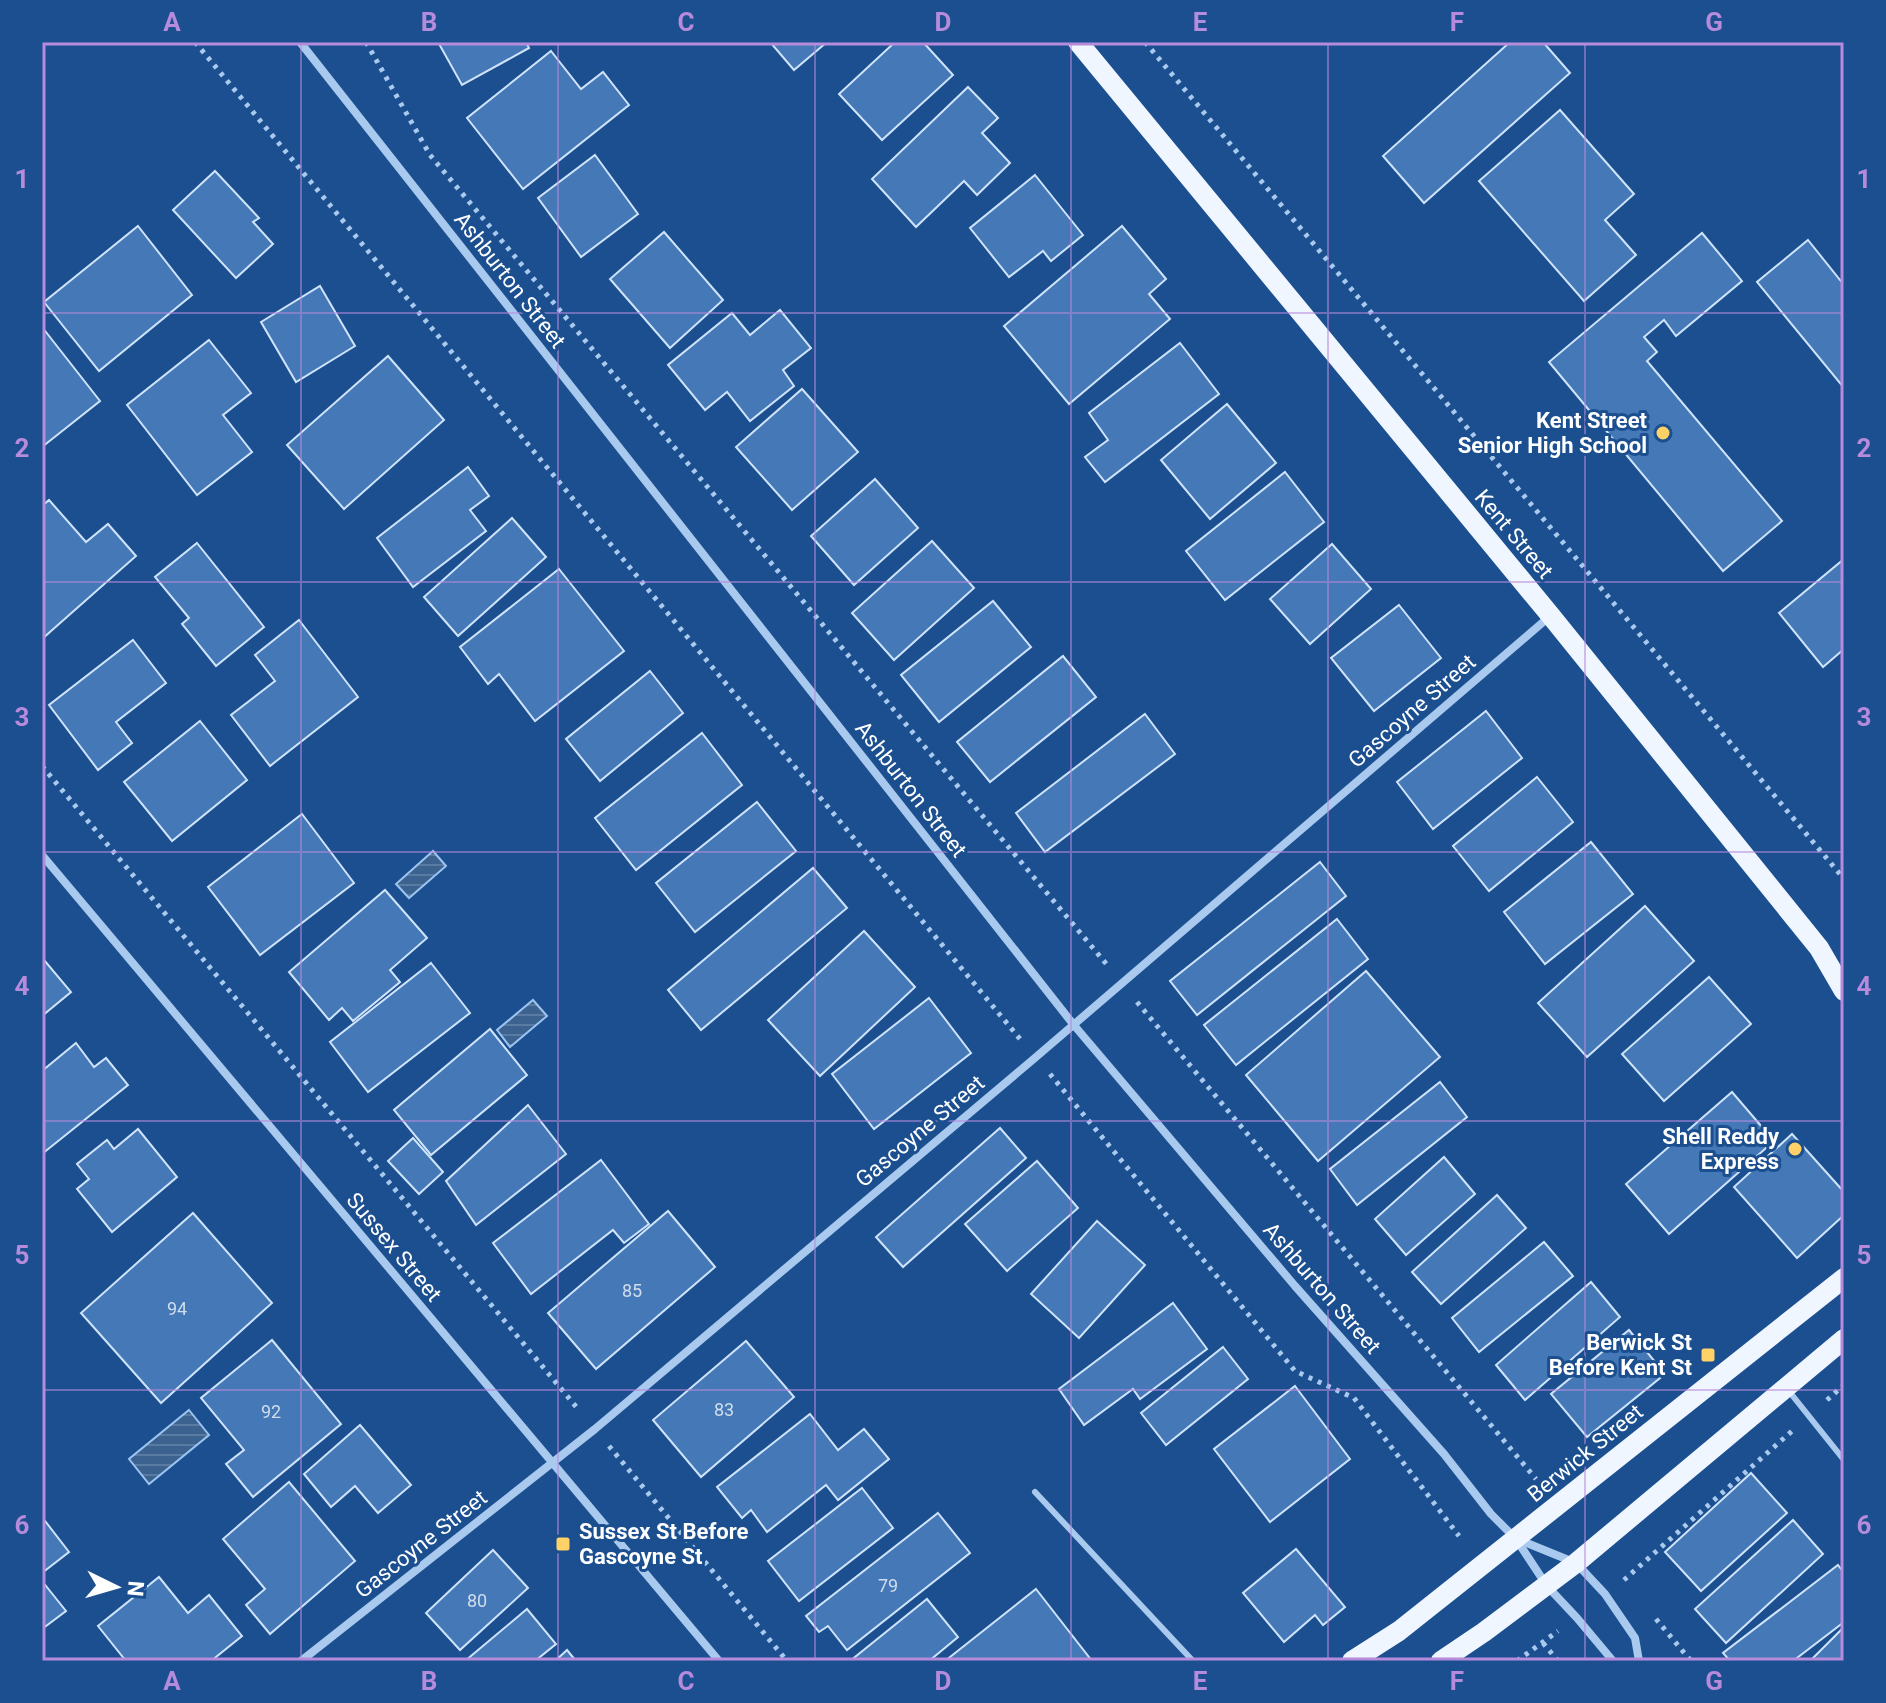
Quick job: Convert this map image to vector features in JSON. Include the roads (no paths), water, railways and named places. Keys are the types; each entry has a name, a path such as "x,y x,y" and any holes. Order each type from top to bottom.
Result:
{"main road":[{"name":"Kent Street","path":"1078,42 1551,616 1819,948 1844,991"},
{"name":"Kent Street","path":"1819,948 1844,970"},
{"name":"Berwick Street","path":"1352,1661 1399,1631 1844,1278"},
{"path":"1441,1661 1576,1563 1844,1339"}],"street":[{"name":"Ashburton Street","path":"300,42 1073,1024 1295,1286 1444,1454 1491,1514 1516,1539 1547,1586 1613,1661"},
{"name":"Gascoyne Street","path":"301,1661 595,1429 1551,616"},
{"name":"Sussex Street","path":"42,855 719,1661"},
{"name":"Ashburton Street","path":"1516,1539 1576,1563 1605,1594 1635,1638 1639,1661"}],"lane":[{"path":"1785,1387 1844,1460"},
{"path":"1035,1492 1193,1661"}],"water":[{"path":"433,851 446,866 409,898 396,884"},
{"path":"533,1000 547,1016 510,1047 497,1030"},
{"path":"189,1410 209,1435 149,1484 129,1459"}],"place":[{"name":"Kent Street Senior High School","path":"1663,433"},
{"name":"Shell Reddy Express","path":"1795,1149"},
{"name":"Berwick St Before Kent St","path":"1708,1355"},
{"name":"Sussex St Before Gascoyne St","path":"563,1544"}]}
